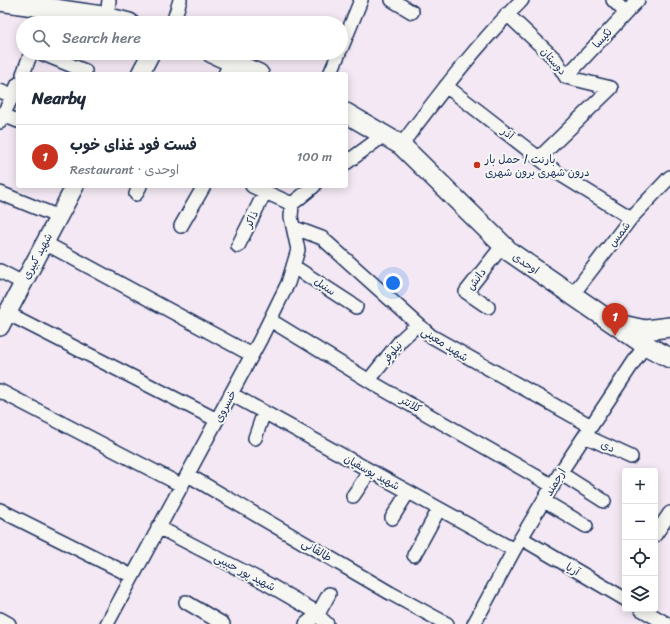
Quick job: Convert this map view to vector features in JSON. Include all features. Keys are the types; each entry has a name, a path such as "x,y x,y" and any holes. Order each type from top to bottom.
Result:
{"main road":[{"path":"0,1 44,16 108,9 118,16"},
{"path":"219,60 228,68 249,72"},
{"name":"اوحدی","path":"348,114 401,145 510,252 645,344 670,358"},
{"path":"617,324 645,330 670,327"}],"street":[{"path":"175,16 180,0"},
{"path":"348,32 361,0"},
{"path":"392,0 412,12"},
{"path":"401,145 446,86 507,14 522,0"},
{"path":"612,0 626,13"},
{"name":"نکیسا","path":"566,77 638,0"},
{"name":"دوستان","path":"507,14 556,60 566,77 612,88 539,158"},
{"path":"24,72 28,60"},
{"path":"58,60 85,71"},
{"path":"141,72 147,60"},
{"path":"331,72 336,60"},
{"name":"آذر","path":"446,86 558,173 631,218"},
{"path":"0,91 15,90 2,119 16,121"},
{"path":"348,162 384,135"},
{"name":"شمس","path":"573,294 631,218 670,177"},
{"name":"شهید کبیری","path":"4,320 74,188"},
{"path":"181,226 203,188"},
{"path":"256,188 292,204 312,188"},
{"name":"ذاکر","path":"238,246 265,192"},
{"path":"0,193 59,217"},
{"name":"خسروی","path":"107,624 158,527 218,420 288,283 298,250 295,228 291,217 292,204"},
{"name":"شهید معینی","path":"295,228 322,238 431,336 588,431"},
{"path":"45,243 252,355"},
{"name":"دانش","path":"488,307 466,292 503,245"},
{"name":"سنبل","path":"293,266 356,307"},
{"path":"0,271 23,283"},
{"path":"4,320 218,420"},
{"name":"کلانتر","path":"270,320 369,380 553,486"},
{"name":"نیلوفر","path":"369,380 401,340 417,325"},
{"name":"ارجمند","path":"474,624 514,550 560,473 645,344"},
{"name":"طالقانی","path":"0,391 185,480 447,624"},
{"name":"شهید یوسفیان","path":"231,394 514,550"},
{"path":"255,438 264,412"},
{"name":"دی","path":"588,431 632,457"},
{"path":"352,496 370,471"},
{"path":"560,473 604,501"},
{"path":"392,518 408,492"},
{"path":"544,501 586,526"},
{"path":"414,555 439,509"},
{"path":"0,510 132,576"},
{"path":"658,531 670,513"},
{"name":"شهید پور حبیبی","path":"158,527 266,583 318,614 327,624"},
{"name":"آریا","path":"521,538 622,597"},
{"path":"306,624 318,614 329,594"},
{"path":"186,602 223,624"},
{"path":"646,612 660,622"},
{"path":"0,619 9,624"}],"place":[{"name":"بارنت | حمل بار درون شهری برون شهری","path":"477,165"},
{"name":"فست فود غذای خوب","path":"615,336"}]}
